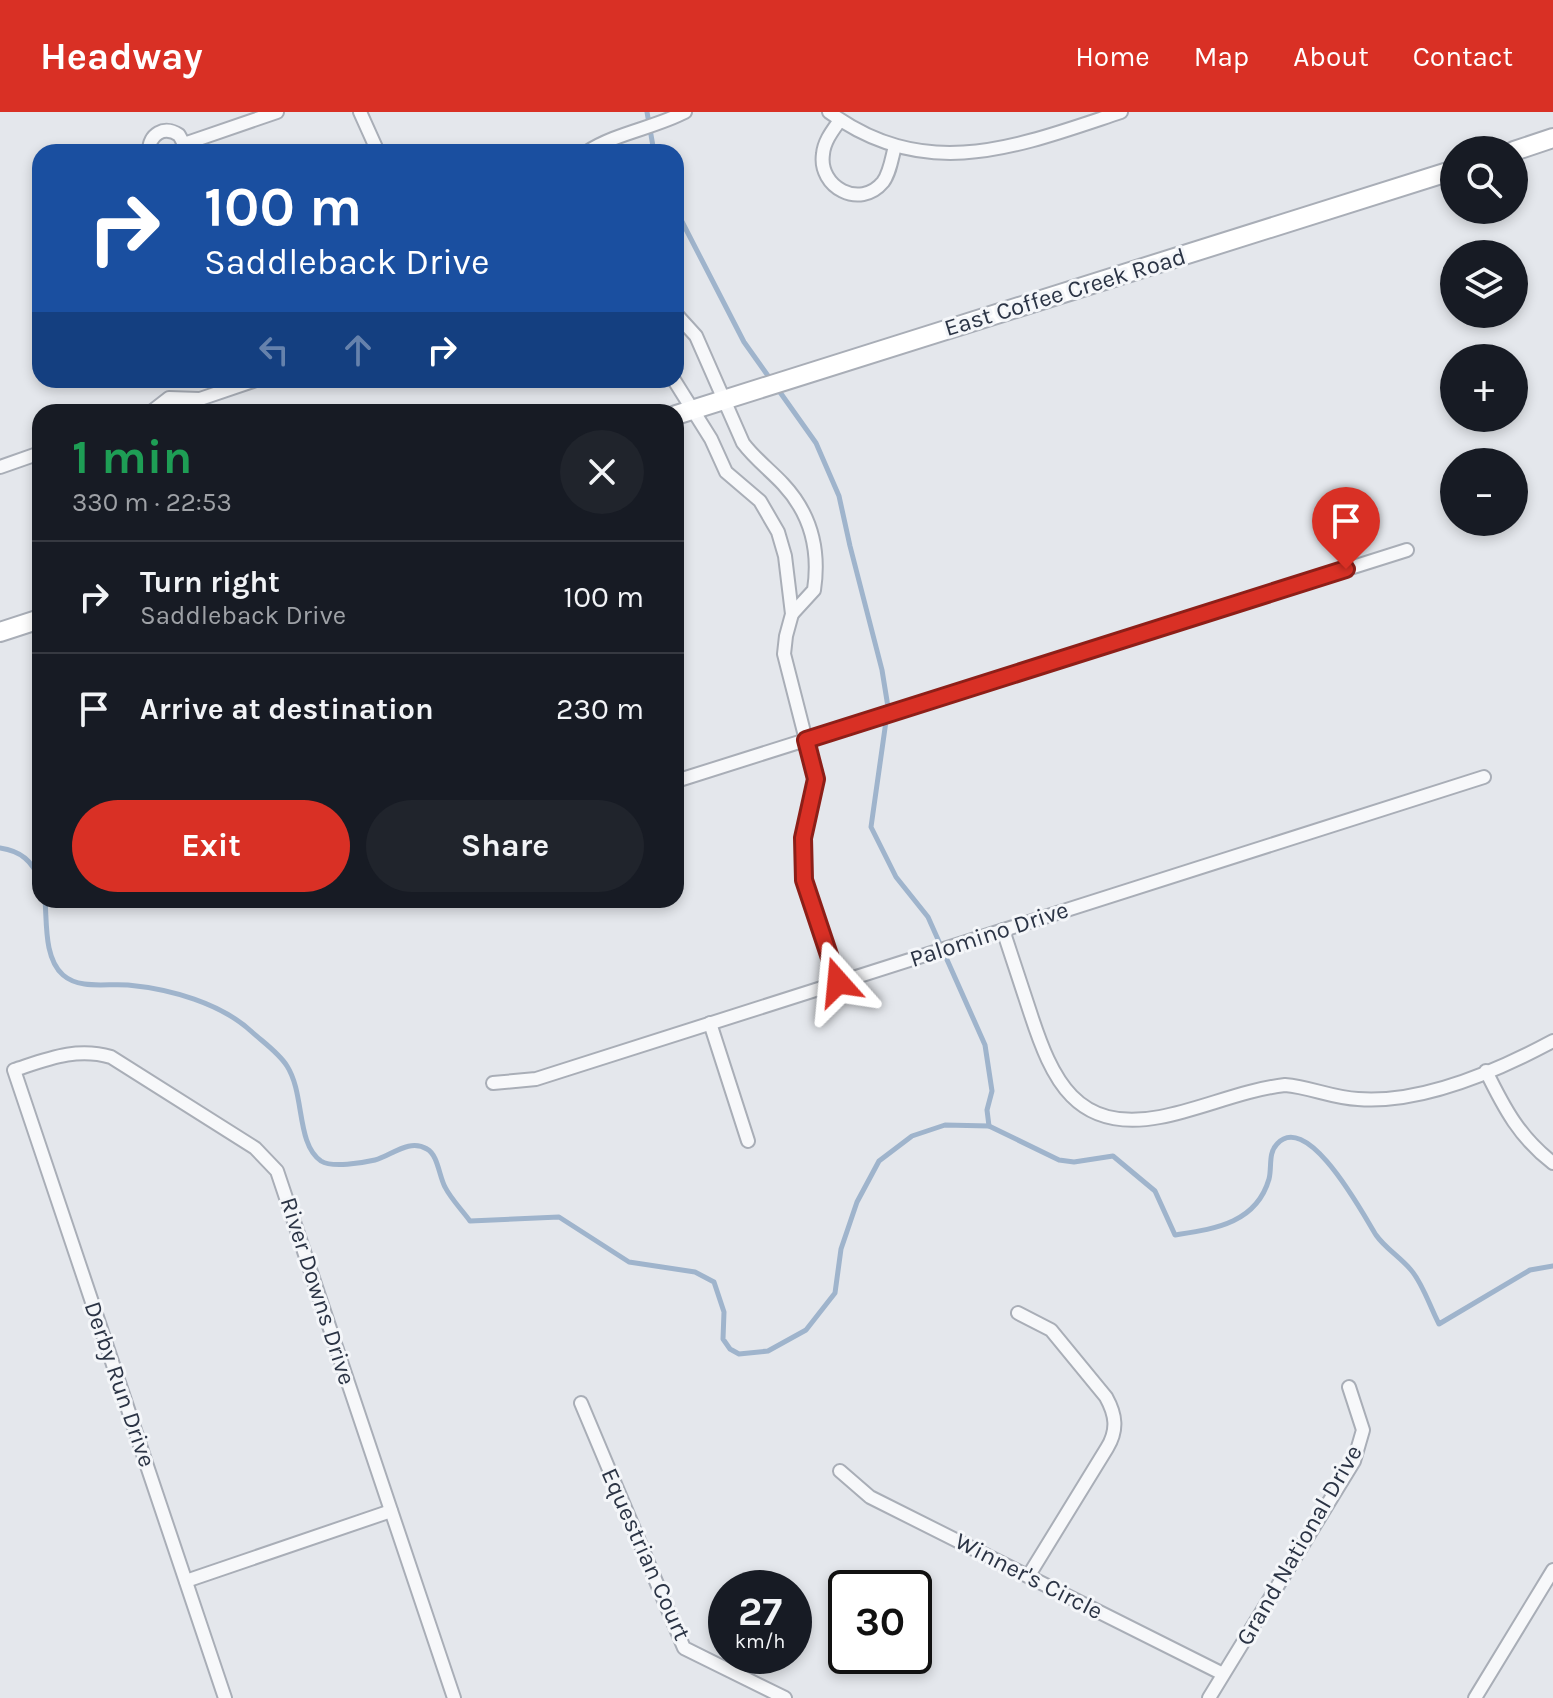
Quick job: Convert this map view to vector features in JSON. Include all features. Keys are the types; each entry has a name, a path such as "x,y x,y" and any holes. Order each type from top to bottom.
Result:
{"street":[{"path":"195,144 277,112"},
{"path":"360,112 374,144"},
{"path":"603,144 685,112"},
{"path":"895,146 885,180 875,189 861,194 849,194 838,189 824,171 822,158 834,116 895,146 942,153 986,152 1029,142 1121,112"},
{"path":"150,144 151,139 161,131 174,131 182,144"},
{"path":"1528,146 1553,138"},
{"name":"East Coffee Creek Road","path":"684,412 1440,174"},
{"path":"684,323 696,336 753,457 782,483 800,505 811,529 816,553 814,590 792,614"},
{"path":"161,404 169,398 200,399 232,388"},
{"path":"195,404 200,399"},
{"path":"684,412 711,439 726,472 760,501 778,532 785,556 792,614 784,654 816,779 803,838 804,880 838,982"},
{"path":"0,467 32,456"},
{"path":"684,778 1407,550"},
{"path":"0,632 32,622"},
{"name":"Palomino Drive","path":"493,1083 536,1079 1484,777"},
{"path":"1003,930 1048,1064 1078,1102 1102,1115 1138,1120 1161,1117 1285,1085 1342,1098 1407,1098 1486,1071 1553,1041"},
{"path":"710,1023 748,1141"},
{"name":"River Downs Drive","path":"14,1070 75,1052 87,1051 111,1057 264,1156 277,1171 454,1698"},
{"name":"Derby Run Drive","path":"14,1070 225,1698"},
{"path":"1486,1071 1520,1133 1534,1149 1553,1163"},
{"path":"1018,1313 1051,1330 1106,1397 1115,1425 1107,1448 1029,1575"},
{"name":"Grand National Drive","path":"1209,1698 1354,1461 1363,1430 1349,1387"},
{"name":"Equestrian Court","path":"581,1403 684,1648 785,1698"},
{"name":"Winner's Circle","path":"840,1471 870,1497 1223,1674"},
{"path":"186,1581 391,1511"},
{"path":"1475,1698 1553,1570"}],"waterway":[{"path":"647,112 653,144"},
{"path":"684,226 744,342 771,380"},
{"path":"777,388 816,443 839,496 882,670 888,707 871,827 896,877 928,917 985,1045 992,1091 987,1110 989,1126"},
{"path":"0,848 25,858 32,866"},
{"path":"46,908 52,959 70,980 86,984 144,987 194,999 239,1022 275,1052 293,1077 304,1131 313,1153 321,1161 339,1165 363,1162 407,1147 420,1146 434,1156 447,1191 470,1221 559,1217 629,1262 695,1272 714,1282 724,1312 723,1339 730,1349 739,1354 768,1351 806,1330 835,1293 841,1249 857,1202 879,1161 912,1136 945,1125 989,1126 1059,1160 1074,1162 1113,1156 1155,1191 1175,1235 1218,1227 1244,1215 1263,1194 1269,1179 1272,1152 1277,1144 1290,1137 1304,1141 1334,1170 1376,1235 1407,1265 1423,1289 1439,1324 1530,1270 1553,1266"}],"route":[{"path":"838,982 804,880 803,838 816,779 806,740 1346,569"}]}
